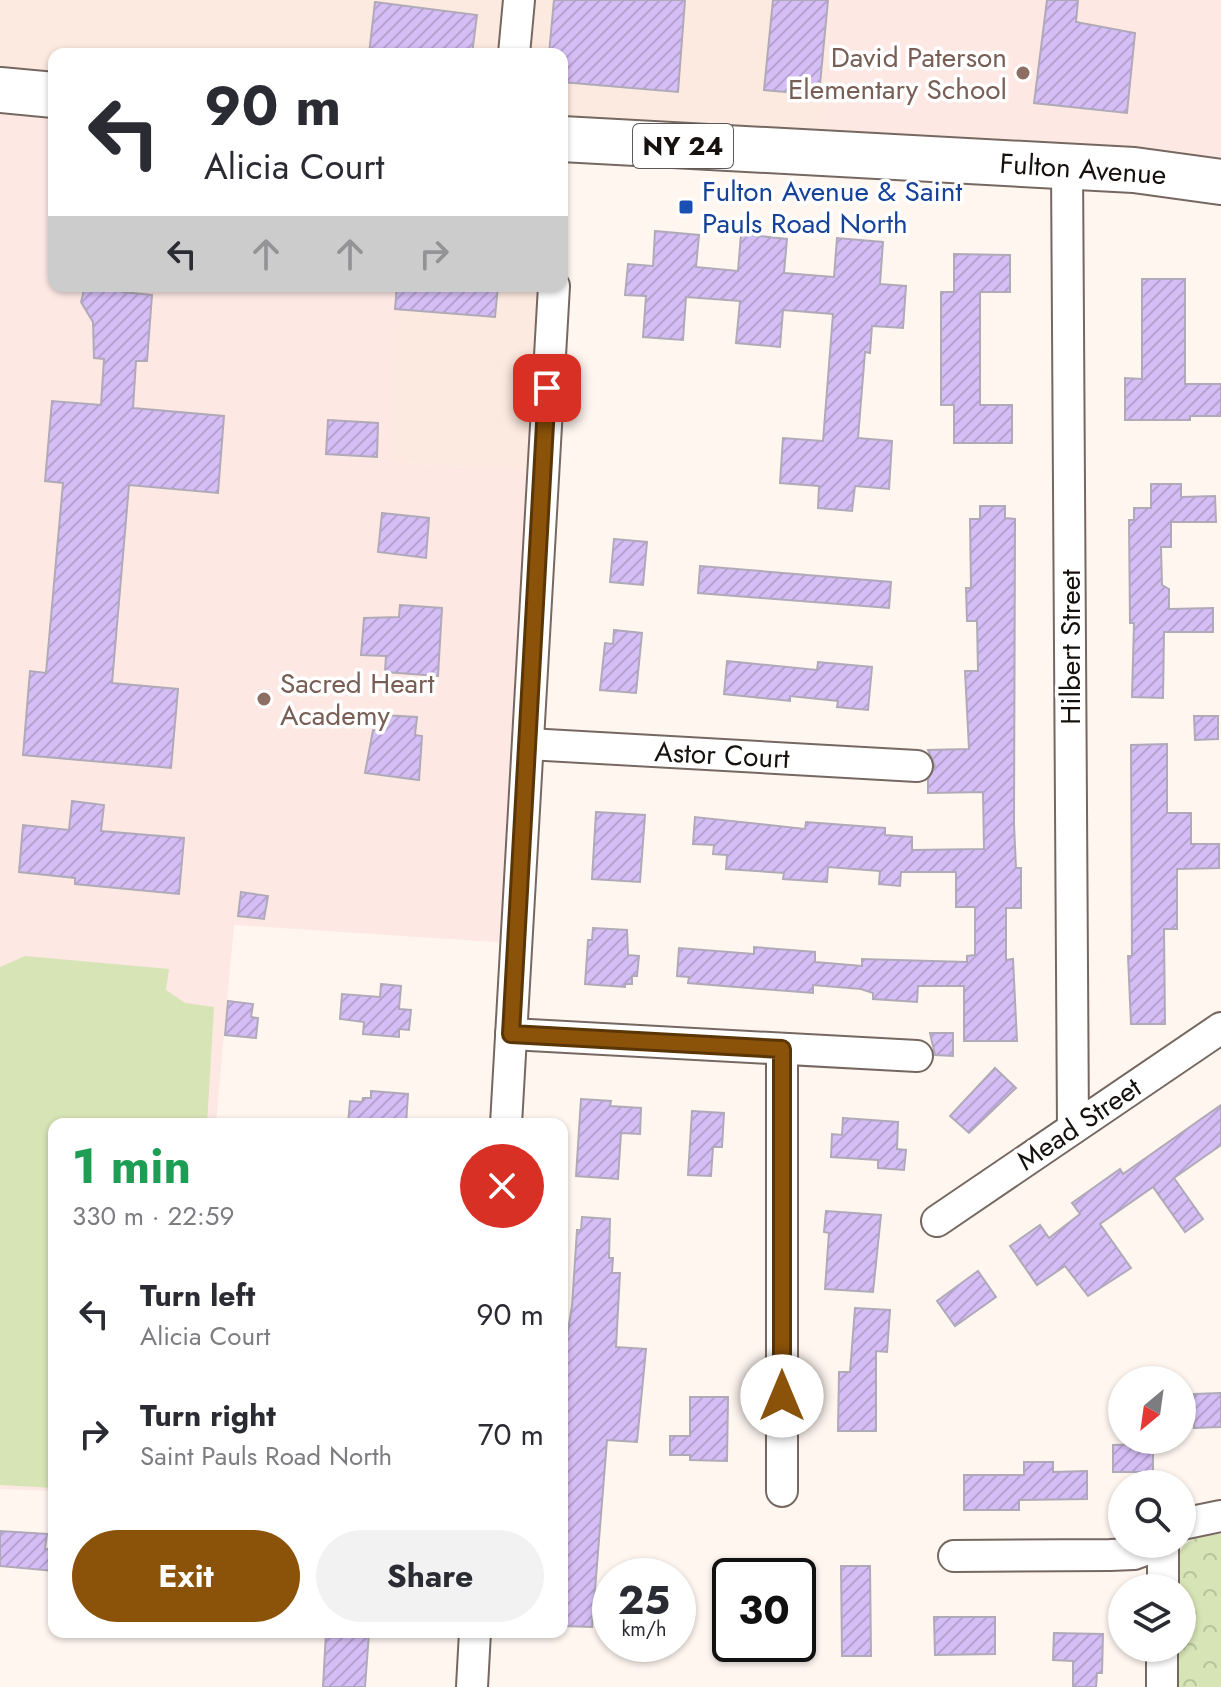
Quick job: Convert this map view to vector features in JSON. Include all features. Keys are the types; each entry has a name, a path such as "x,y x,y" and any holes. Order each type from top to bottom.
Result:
{"main road":[{"path":"0,90 48,94"},
{"name":"Fulton Avenue","path":"568,148 1067,166 1221,182"}],"street":[{"path":"515,48 519,0"},
{"name":"Hilbert Street","path":"1067,166 1073,1128"},
{"path":"506,1118 554,292"},
{"name":"Astor Court","path":"528,744 917,766"},
{"name":"Mead Street","path":"937,1221 1221,1028"},
{"path":"511,1034 917,1056"},
{"path":"782,1049 782,1491"},
{"path":"1196,1521 1221,1516"},
{"path":"954,1556 1108,1555"},
{"path":"472,1687 475,1638"},
{"path":"1162,1662 1162,1687"}],"shaded area":[{"path":"0,0 831,0 819,146 568,133 568,48 48,48 48,106 0,102"},
{"name":"David Paterson Elementary School","path":"831,0 1221,0 1221,180 819,146"},
{"name":"Sacred Heart Academy","path":"0,102 48,106 48,292 395,292 394,309 399,320 391,378 391,462 545,472 510,943 234,925 217,1118 48,1118 48,1491 0,1489"},
{"path":"395,292 556,292 545,472 391,462 391,378 399,320 394,309"}],"green space":[{"path":"25,956 169,969 166,990 185,1003 214,1007 207,1118 48,1118 48,1488 0,1485 0,967"},
{"path":"1221,1534 1221,1687 1175,1687 1175,1662 1196,1662 1196,1574 1175,1574 1176,1564 1177,1558 1196,1558 1196,1538"}],"building":[{"path":"554,0 685,0 678,92 568,83 568,48 550,48"},
{"path":"773,0 828,0 819,95 764,90"},
{"path":"1047,0 1078,0 1076,22 1135,33 1127,113 1034,103"},
{"path":"375,2 477,15 473,48 370,48"},
{"path":"655,231 699,235 696,267 738,271 741,234 787,239 784,273 834,277 837,238 883,242 880,284 906,286 903,328 872,326 870,353 865,352 858,438 892,441 889,489 855,486 852,511 818,508 819,486 780,483 783,438 823,441 833,314 783,310 780,347 736,343 740,301 686,297 683,340 643,337 646,296 625,295 628,264 653,266"},
{"path":"954,254 1010,255 1010,292 980,292 980,405 1012,405 1012,443 954,443 954,405 941,405 941,292 954,292"},
{"path":"1142,279 1185,279 1185,384 1221,384 1221,416 1190,416 1190,420 1125,420 1125,378 1142,379"},
{"path":"84,292 152,295 147,361 136,361 133,408 224,416 218,493 129,485 112,683 178,689 171,768 23,755 30,671 46,673 63,483 45,481 52,401 101,405 104,359 94,358 93,322 81,302"},
{"path":"396,292 497,292 495,317 395,309"},
{"path":"328,420 378,423 377,457 326,454"},
{"path":"1151,484 1181,484 1181,497 1215,496 1216,522 1171,522 1171,547 1161,547 1162,585 1169,589 1169,609 1213,608 1213,632 1164,632 1163,698 1132,697 1134,623 1130,623 1129,520 1134,520 1134,508 1151,508"},
{"path":"980,506 1005,506 1005,518 1015,519 1014,824 1016,868 1021,868 1021,908 1006,908 1006,960 1013,959 1017,1041 964,1041 964,986 918,986 917,1002 873,999 873,993 861,989 813,985 813,993 688,983 689,977 677,976 679,948 754,954 754,947 815,952 815,962 862,966 862,959 967,962 967,956 975,955 975,907 956,907 956,872 901,872 900,886 879,884 880,871 828,867 827,882 783,879 784,873 726,869 727,855 713,854 714,845 693,844 695,817 805,829 806,822 885,828 885,835 912,837 912,850 984,849 983,792 928,793 928,779 935,766 928,750 969,749 965,671 978,671 977,621 967,621 966,588 971,588 970,519 980,519"},
{"path":"382,513 429,518 426,558 378,552"},
{"path":"614,539 647,542 643,585 610,582"},
{"path":"700,566 891,582 889,608 698,593"},
{"path":"400,605 442,608 438,676 385,672 386,656 361,655 364,618 399,617"},
{"path":"614,630 642,633 636,693 600,690 605,643 613,644"},
{"path":"727,661 817,670 818,662 872,667 868,710 837,707 838,701 790,696 790,701 724,694"},
{"path":"382,715 417,717 415,735 422,736 419,780 365,773 373,730 381,731"},
{"path":"1194,716 1218,716 1218,739 1195,740"},
{"path":"1167,744 1167,813 1191,813 1191,844 1219,844 1219,868 1177,869 1177,929 1164,929 1165,1024 1131,1024 1128,956 1132,956 1131,745"},
{"path":"72,801 104,805 101,831 184,838 179,894 75,884 75,878 19,872 23,825 69,830"},
{"path":"596,812 645,815 640,882 592,879"},
{"path":"241,892 268,896 264,919 238,916"},
{"path":"593,928 627,930 628,955 639,956 637,976 632,976 632,984 625,984 625,987 585,984 588,940 592,940"},
{"path":"381,984 401,986 399,1009 411,1010 409,1030 399,1029 399,1037 363,1034 364,1022 340,1019 342,994 380,997"},
{"path":"228,1001 253,1004 251,1017 258,1018 256,1038 225,1035"},
{"path":"930,1033 953,1033 953,1056 935,1055"},
{"path":"995,1068 1016,1088 969,1133 950,1116"},
{"path":"371,1091 408,1094 406,1118 349,1118 350,1101 362,1102 363,1098 371,1098"},
{"path":"581,1099 611,1101 610,1106 641,1108 640,1134 621,1133 618,1179 576,1176"},
{"path":"1221,1105 1221,1145 1174,1178 1203,1219 1185,1232 1153,1187 1100,1224 1131,1268 1088,1296 1065,1266 1037,1285 1010,1246 1040,1225 1049,1238 1080,1214 1072,1203 1120,1169 1123,1174"},
{"path":"692,1111 724,1113 722,1147 713,1147 711,1176 688,1175"},
{"path":"843,1118 898,1122 897,1149 906,1150 904,1170 878,1168 878,1160 831,1157 832,1134 842,1135"},
{"path":"826,1211 881,1215 873,1292 825,1289 829,1233 824,1232"},
{"path":"582,1217 610,1219 609,1258 613,1258 612,1273 620,1273 616,1347 646,1349 637,1442 607,1440 598,1558 592,1558 592,1627 568,1626 568,1330 577,1230 581,1230"},
{"path":"978,1271 996,1297 955,1326 937,1301"},
{"path":"855,1308 890,1310 887,1352 876,1351 876,1431 838,1431 839,1372 850,1372"},
{"path":"1221,1393 1221,1427 1196,1428 1196,1394"},
{"path":"690,1397 728,1397 727,1461 690,1460 690,1455 670,1455 670,1436 690,1436"},
{"path":"1113,1454 1153,1454 1153,1470 1113,1470"},
{"path":"1024,1462 1053,1462 1053,1472 1087,1471 1087,1499 1019,1500 1019,1510 964,1510 964,1475 1024,1475"},
{"path":"0,1531 47,1534 45,1549 48,1549 48,1570 0,1566"},
{"path":"841,1566 870,1566 871,1656 842,1656"},
{"path":"934,1617 995,1617 995,1654 935,1655"},
{"path":"1054,1633 1103,1634 1102,1673 1097,1673 1096,1687 1073,1687 1073,1661 1053,1660"},
{"path":"326,1638 369,1638 365,1687 323,1687"}],"place":[{"name":"David Paterson Elementary School","path":"1023,73"},
{"name":"Fulton Avenue & Saint Pauls Road North","path":"686,207"},
{"name":"Sacred Heart Academy","path":"264,699"}],"route":[{"path":"547,388 511,1034 782,1049 782,1396"}]}
